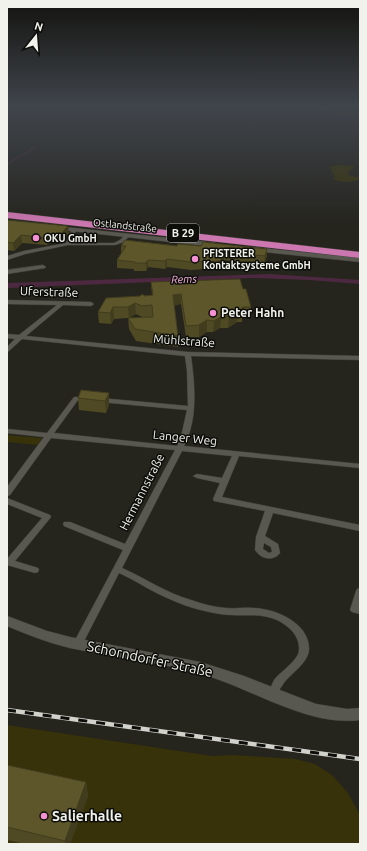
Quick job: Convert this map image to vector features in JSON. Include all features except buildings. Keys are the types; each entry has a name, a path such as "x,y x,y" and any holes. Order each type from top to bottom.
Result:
{"highway":[{"name":"B 29","path":"7,214 360,252"},
{"name":"B 29","path":"7,214 360,255"}],"street":[{"name":"Ostlandstraße","path":"7,223 360,260"},
{"path":"68,244 74,230"},
{"path":"7,258 68,244 115,244 122,241 127,236"},
{"path":"7,272 43,267"},
{"name":"Uferstraße","path":"7,302 91,304"},
{"path":"7,350 19,337 50,315 62,303"},
{"name":"Mühlstraße","path":"7,336 188,354 360,358"},
{"name":"Hermannstraße","path":"78,644 185,437 191,408 188,354"},
{"path":"7,493 76,398 191,408"},
{"name":"Langer Weg","path":"7,432 360,466"},
{"path":"236,454 217,499 360,528"},
{"path":"198,476 225,481"},
{"path":"7,501 47,516 8,562 35,570"},
{"path":"260,537 270,510"},
{"name":"Hermannstraße","path":"67,524 127,548"},
{"path":"117,569 134,576 158,590 184,602 217,610 233,612 254,611 274,616 296,628 302,638 304,652 278,683 273,694"},
{"path":"360,593 355,610 360,611"},
{"name":"Schorndorfer Straße","path":"7,621 78,644 200,667 237,679 330,715 353,716 360,714"}],"shaded area":[{"path":"339,165 354,166 352,170 348,172 349,175 360,177 360,179 346,182 333,179 335,176 329,167"},
{"path":"7,435 42,438 38,445 7,442"},
{"path":"7,725 212,756 233,755 295,759 315,764 332,775 348,793 360,815 360,844 7,844"}],"water":[{"name":"Rems","path":"269,274 360,280 360,284 251,278 7,288 7,283"}],"waterway":[{"path":"7,164 36,147"}],"railway":[{"path":"7,710 360,759"}],"place":[{"name":"OKU GmbH","path":"36,238"},
{"name":"PFISTERER Kontaktsysteme GmbH","path":"195,259"},
{"name":"Peter Hahn","path":"213,313"},
{"name":"Salierhalle","path":"44,816"}]}
